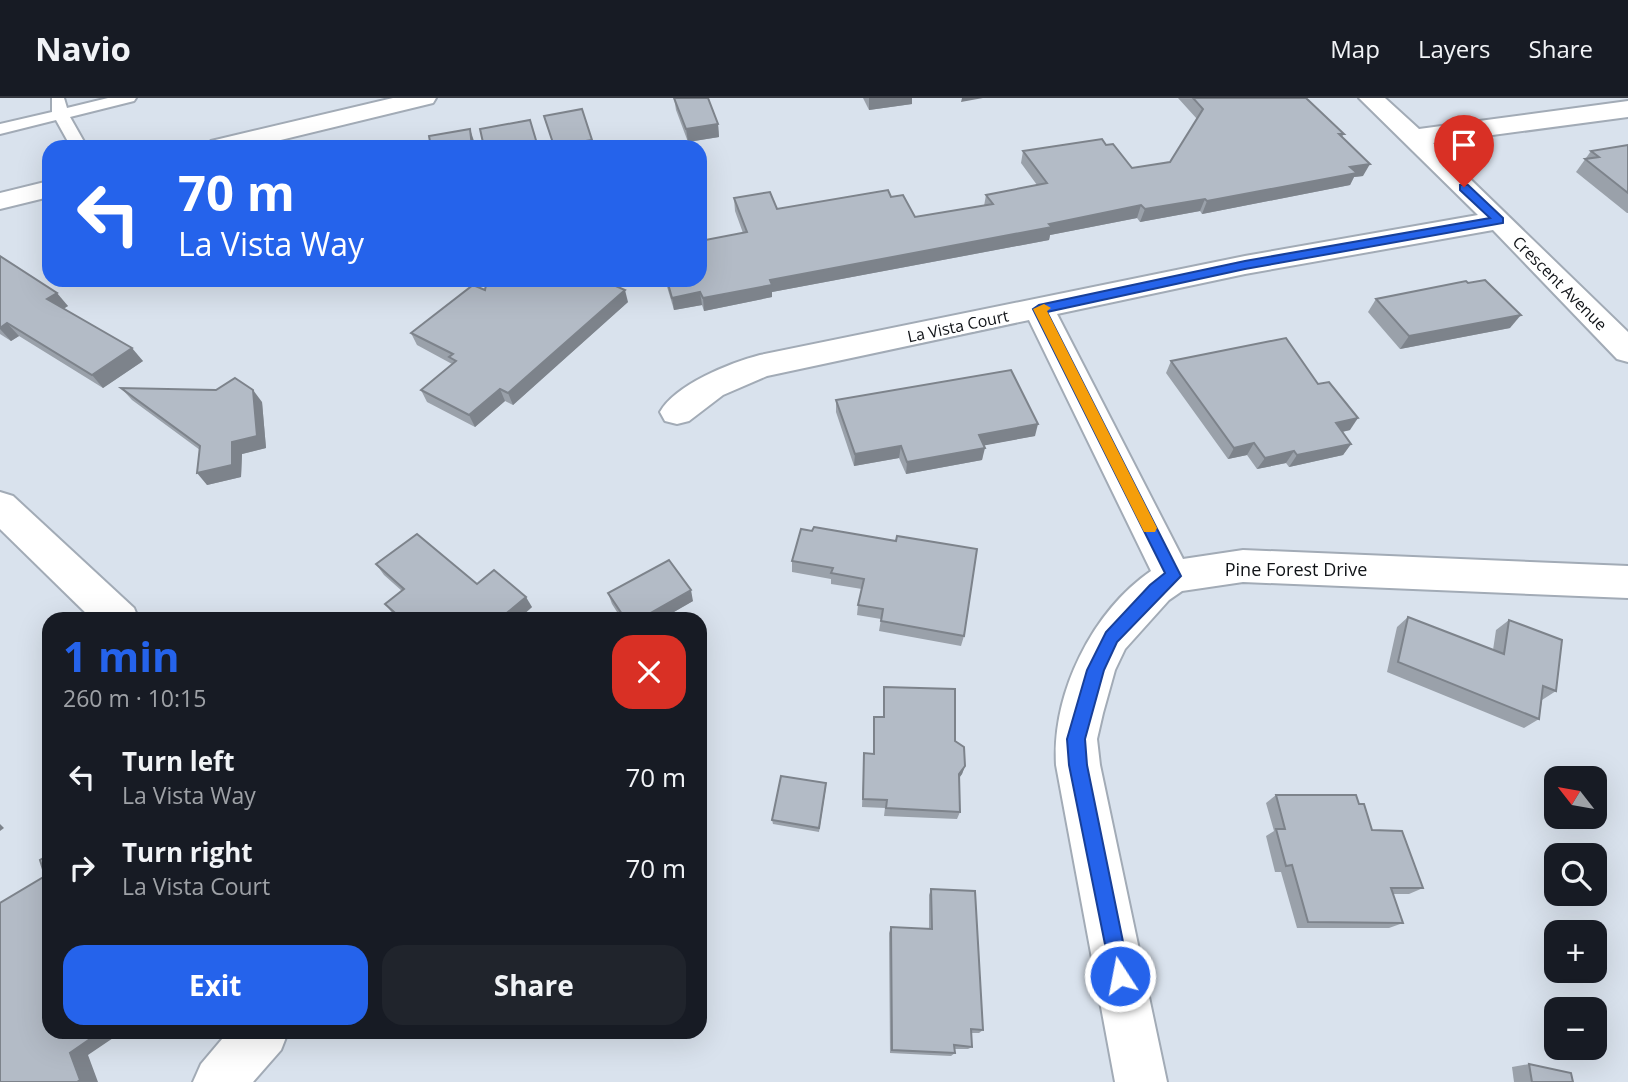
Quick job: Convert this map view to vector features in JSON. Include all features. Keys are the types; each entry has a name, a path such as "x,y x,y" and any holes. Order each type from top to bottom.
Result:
{"street":[{"path":"249,140 424,98"},
{"name":"Crescent Avenue","path":"1371,98 1499,220 1628,351"},
{"path":"1412,138 1628,109"},
{"path":"0,201 42,191"},
{"name":"La Vista Court","path":"677,412 710,387 760,366 1245,265 1499,220"},
{"path":"1039,309 1174,576 1155,589 1111,637 1095,670 1076,739 1078,765 1141,1082"},
{"path":"0,506 112,612"},
{"name":"Pine Forest Drive","path":"1174,576 1243,566 1296,566 1628,582"},
{"path":"219,1082 257,1039"}],"lane":[{"path":"0,129 59,106 128,98"},
{"path":"59,106 76,140"}],"building":[{"path":"674,98 708,98 718,124 686,129"},
{"path":"1193,98 1306,98 1344,134 1339,134 1370,164 1350,167 1357,173 1207,201 1205,199 1145,209 1141,205 1049,224 1052,227 770,280 772,285 703,298 700,292 672,298 669,287 707,287 707,240 747,232 734,198 770,192 777,209 888,190 891,197 903,195 915,217 993,204 986,195 1047,183 1023,151 1102,139 1106,145 1113,144 1132,168 1170,162 1203,109"},
{"path":"582,109 592,140 552,140 544,116"},
{"path":"530,120 536,140 482,140 480,129"},
{"path":"470,129 471,140 430,140 429,136"},
{"path":"1628,145 1628,193 1585,159 1599,157 1591,151"},
{"path":"0,256 42,283 42,287 48,287 57,293 47,299 132,348 92,375 7,323 0,328"},
{"path":"1485,280 1521,315 1409,336 1376,299 1466,281 1468,283"},
{"path":"470,287 485,290 486,287 618,287 625,290 508,393 500,389 469,415 421,390 456,361 449,357 453,354 411,333"},
{"path":"1286,338 1318,384 1329,382 1358,418 1336,423 1351,444 1297,455 1294,451 1265,458 1254,443 1234,448 1171,361"},
{"path":"1011,370 1038,424 979,435 985,448 907,462 901,446 855,454 836,400"},
{"path":"235,378 253,390 257,436 232,442 232,465 197,473 200,446 121,388 216,390"},
{"path":"814,527 896,541 897,536 977,549 964,636 881,621 883,609 858,605 864,579 831,573 833,568 792,561 801,529 812,531"},
{"path":"417,534 477,584 494,570 526,597 508,612 394,612 385,604 404,589 376,564"},
{"path":"669,560 691,590 652,612 621,612 608,593"},
{"path":"1408,617 1504,654 1509,620 1562,640 1556,691 1543,686 1539,719 1398,662"},
{"path":"884,687 955,689 955,741 964,747 965,766 959,774 960,812 886,808 887,800 863,799 864,753 874,754 874,717 884,717"},
{"path":"781,776 826,783 819,828 772,820"},
{"path":"1276,795 1356,795 1359,804 1364,804 1372,830 1402,831 1423,888 1391,888 1403,923 1308,922 1292,865 1286,866 1276,829 1285,829"},
{"path":"42,878 42,1039 90,1039 70,1053 80,1080 77,1082 0,1082 0,903"},
{"path":"931,889 975,891 983,1030 971,1029 972,1047 954,1045 955,1053 892,1050 891,927 932,929"},
{"path":"1529,1064 1571,1073 1573,1082 1532,1082"}],"slow traffic":[{"path":"1044,308 1039,309 1150,528"}],"route":[{"path":"1120,976 1078,765 1076,739 1095,670 1111,637 1155,589 1174,576 1039,309 1245,265 1499,220 1464,187"}]}
